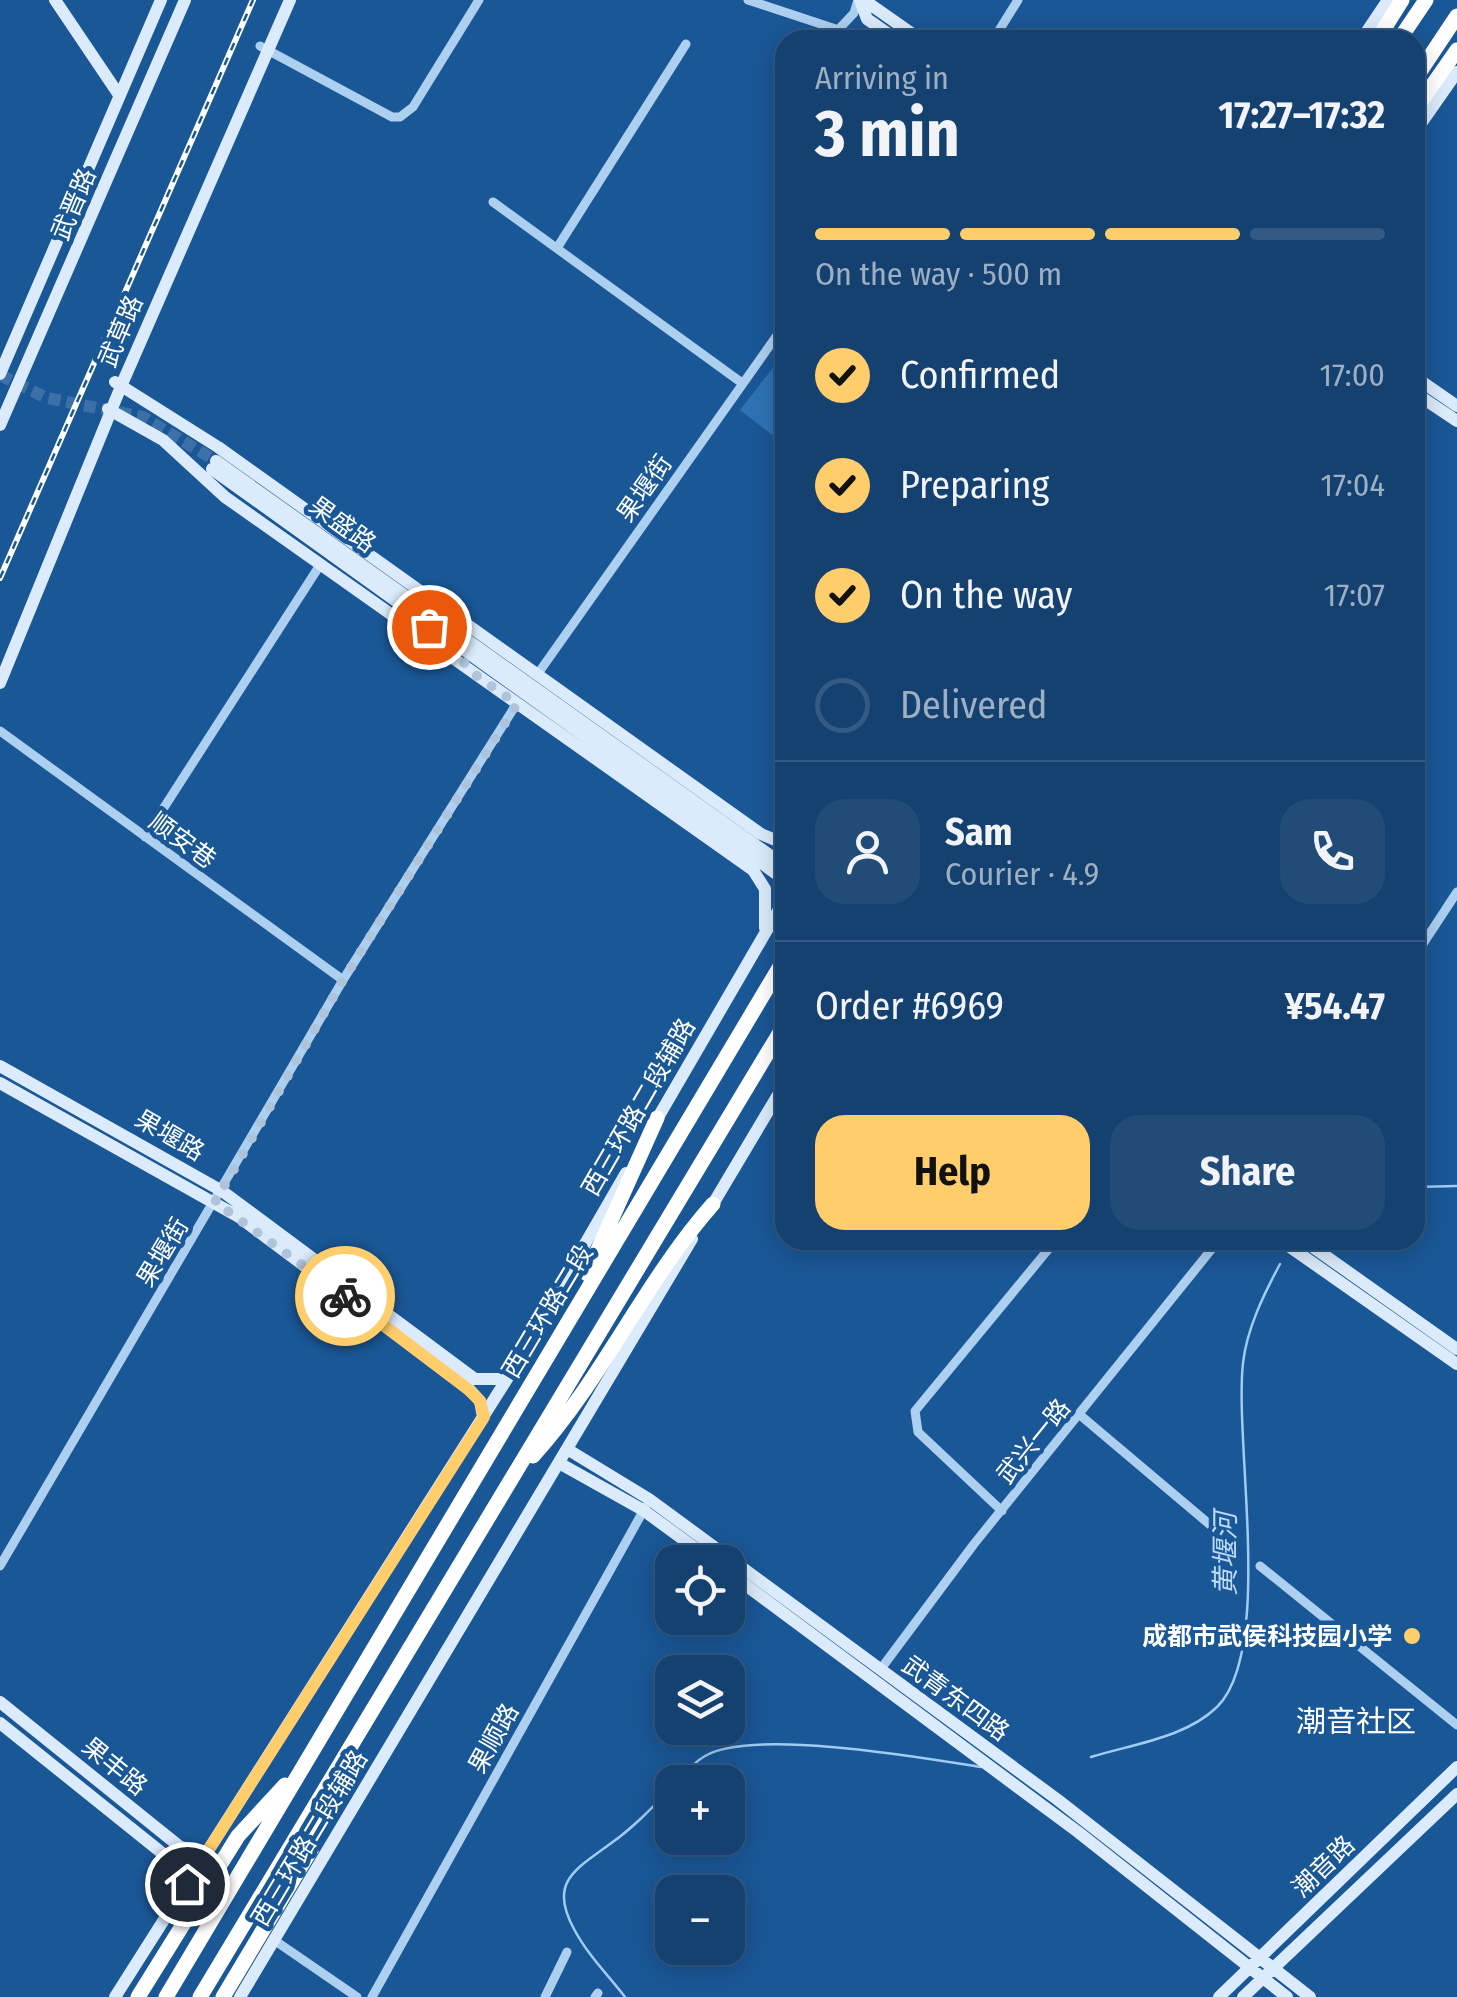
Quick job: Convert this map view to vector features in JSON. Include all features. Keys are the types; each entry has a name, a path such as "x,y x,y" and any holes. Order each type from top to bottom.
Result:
{"highway":[{"path":"1382,30 1402,0"},
{"path":"1406,30 1426,0"},
{"path":"1425,64 1457,16"},
{"path":"1425,96 1457,50"},
{"name":"西三环路二段","path":"166,1997 775,975"},
{"path":"200,1997 775,1041"},
{"path":"556,1345 658,1118"},
{"path":"510,1481 568,1417 672,1250 713,1204"},
{"path":"138,1997 238,1836 308,1760"},
{"path":"223,1997 312,1848 331,1778"}],"street":[{"path":"55,0 119,96"},
{"name":"武晋路","path":"1,366 162,0"},
{"name":"武晋路","path":"0,425 5,399 22,376 185,0"},
{"name":"武草路","path":"0,683 119,383 282,0"},
{"name":"武草路","path":"263,47 290,0"},
{"path":"263,47 392,118 400,118 414,106 479,0"},
{"path":"748,0 834,30"},
{"path":"999,30 1018,0"},
{"path":"1368,30 1388,0"},
{"path":"838,30 863,1"},
{"path":"863,1 868,19 883,30"},
{"path":"863,1 906,30"},
{"path":"860,30 868,19"},
{"path":"557,248 686,44"},
{"path":"1425,118 1457,72"},
{"path":"493,202 742,383"},
{"name":"果堰街","path":"537,675 775,338"},
{"path":"1,366 22,376"},
{"path":"119,383 218,447 760,834 775,840"},
{"path":"1425,383 1457,406"},
{"path":"1425,400 1457,421"},
{"path":"111,411 163,440 201,478 320,565 753,870 768,903 763,937"},
{"name":"武草路","path":"0,664 111,411"},
{"name":"果盛路","path":"214,465 637,767"},
{"path":"146,837 320,565"},
{"path":"409,585 433,623 477,676"},
{"path":"385,610 501,649"},
{"name":"果堰街","path":"0,1566 343,980 517,704"},
{"name":"顺安巷","path":"0,731 343,980"},
{"path":"637,767 775,859"},
{"path":"637,767 775,872"},
{"path":"1425,941 1457,892"},
{"name":"西三环路二段辅路","path":"115,1997 484,1417 775,916"},
{"name":"果堰路","path":"0,1066 218,1197 475,1380 507,1379"},
{"name":"果堰路","path":"0,1082 218,1197 469,1390 480,1401 484,1417"},
{"name":"西三环路二段辅路","path":"240,1997 775,1100"},
{"path":"1002,1511 918,1432 914,1411 1048,1250"},
{"name":"武兴一路","path":"880,1670 1211,1250"},
{"path":"1294,1250 1457,1364"},
{"path":"1318,1250 1457,1349"},
{"path":"1080,1414 1221,1534"},
{"name":"武青东四路","path":"567,1449 880,1670 1310,1997"},
{"name":"武青东四路","path":"559,1463 646,1504 694,1545"},
{"name":"果顺路","path":"372,1997 646,1504"},
{"path":"1260,1566 1457,1726"},
{"name":"武青东四路","path":"745,1585 1078,1832 1287,1997"},
{"name":"果丰路","path":"0,1702 179,1846 205,1856"},
{"name":"果丰路","path":"0,1723 167,1856 187,1884"},
{"name":"潮音路","path":"1219,1997 1457,1767"},
{"name":"潮音路","path":"1243,1997 1457,1794"},
{"path":"274,1940 357,1997"},
{"path":"544,1997 567,1952"}],"shaded area":[{"path":"775,365 775,437 740,410"}],"waterway":[{"name":"黄堰河","path":"1425,1187 1457,1186"},
{"name":"黄堰河","path":"1091,1757 1190,1726 1217,1707 1234,1679 1244,1641 1248,1595 1243,1363 1252,1324 1280,1264"},
{"name":"黄堰河","path":"692,1765 728,1748 798,1745 981,1767"},
{"name":"黄堰河","path":"625,1997 574,1929 567,1913 565,1888 577,1869 655,1805"}],"tunnel":[{"path":"0,375 47,398 143,417 216,461"}],"railway":[{"path":"0,578 253,0"}],"way so far":[{"path":"345,1296 215,1202 343,980 517,704 477,676 429,627"}],"place":[{"name":"成都市武侯科技园小学","path":"1412,1636"}],"district":[{"name":"潮音社区","path":"1356,1722"}],"route":[{"path":"187,1884 484,1417 480,1401 469,1390 345,1296"}]}
